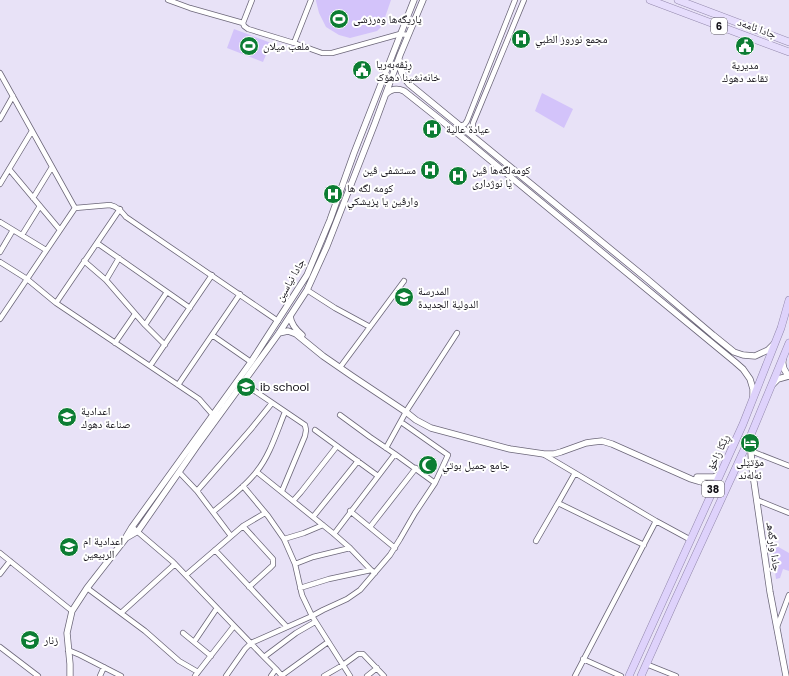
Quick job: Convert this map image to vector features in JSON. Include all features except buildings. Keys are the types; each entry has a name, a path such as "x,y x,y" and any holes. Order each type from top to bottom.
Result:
{"highway":[{"name":"ڕێکا زاخۆ","path":"630,675 743,424 781,328 789,300"},
{"name":"ڕێکا زاخۆ","path":"641,676 750,437 789,343"},
{"path":"678,568 680,573 684,574 688,572"},
{"path":"671,584 676,582 680,584 680,588"}],"main road":[{"name":"جادا ئامەد","path":"650,0 789,52"},
{"name":"جادا ئامەد","path":"678,0 789,42"}],"street":[{"path":"168,0 243,23 248,29 322,53 332,54 400,34 408,35"},
{"path":"243,23 252,0"},
{"path":"294,43 311,0"},
{"name":"جادا نیاسین","path":"138,531 243,383 251,362 307,275 330,220 414,0"},
{"name":"جادا نیاسین","path":"126,538 132,527 213,415 279,333 307,290 327,246 400,55 423,0"},
{"path":"460,126 465,124 467,121 515,0"},
{"path":"472,136 473,123 524,0"},
{"path":"400,55 400,69 402,76 406,81 648,280 710,337 750,379 753,389 753,400"},
{"path":"0,73 75,208"},
{"path":"400,90 401,83 406,81"},
{"path":"385,96 389,91 394,89 404,91 642,286 710,337 734,352 743,355 755,356 768,350 776,340"},
{"path":"0,119 13,96"},
{"path":"467,121 470,124 473,123"},
{"path":"0,184 32,131"},
{"path":"486,157 491,152"},
{"path":"33,198 52,167"},
{"path":"9,169 60,230"},
{"path":"549,209 554,203"},
{"path":"75,208 110,205 116,206 126,217 278,321"},
{"path":"22,235 40,206"},
{"path":"0,319 75,208"},
{"path":"56,303 120,209"},
{"path":"0,222 46,250"},
{"path":"581,235 586,229"},
{"path":"0,252 13,230"},
{"path":"97,243 190,308"},
{"path":"106,280 119,258"},
{"path":"84,261 106,280 144,325 164,345"},
{"path":"0,262 27,279 56,303 199,399 213,415"},
{"path":"150,366 212,275"},
{"path":"642,286 648,280"},
{"path":"341,366 404,281"},
{"path":"307,290 335,308 370,327"},
{"path":"144,325 167,292"},
{"path":"178,385 240,294"},
{"path":"115,343 135,314"},
{"path":"290,316 292,329 296,334 323,356 430,425 502,444 530,449 554,450 585,439 602,437 690,476 701,478 714,477 720,474"},
{"path":"279,333 292,329 299,332 341,366 407,411 416,420 431,428 510,449 543,454 554,454 586,443 602,441 696,481 703,481 707,485 711,495"},
{"path":"386,448 407,411 457,333"},
{"path":"212,335 251,362"},
{"path":"772,384 778,379 789,376 783,366 783,358"},
{"path":"243,383 304,425 306,430 282,491"},
{"path":"197,491 251,429 272,402"},
{"path":"213,512 257,472 272,444 285,412"},
{"path":"340,415 435,483"},
{"path":"226,676 251,643 347,599 360,590 373,571 390,556 415,513 435,483 448,455 401,422"},
{"path":"315,430 378,476"},
{"name":"جادا وارگه‌هـ","path":"750,437 752,468 770,592 786,676"},
{"path":"293,501 337,446"},
{"path":"751,451 789,466"},
{"path":"334,534 350,511 395,454"},
{"path":"543,454 691,540"},
{"path":"313,517 358,461"},
{"path":"737,466 740,463 745,463 749,464 752,468"},
{"path":"370,527 416,468"},
{"path":"179,472 197,491 231,536"},
{"path":"257,472 334,534 373,571"},
{"path":"536,541 575,473"},
{"path":"707,485 710,484 710,477"},
{"path":"243,486 284,539 295,564 302,594 312,616 350,676"},
{"path":"757,500 789,513"},
{"path":"558,503 644,545"},
{"path":"350,511 395,548"},
{"path":"186,575 243,526 265,513"},
{"path":"575,676 656,521"},
{"path":"284,539 323,525"},
{"path":"243,526 273,559 271,567 249,587"},
{"path":"132,527 175,564 281,676 328,642"},
{"path":"70,676 67,633 72,611 87,588 126,538 138,531"},
{"path":"295,564 312,557 350,548"},
{"path":"215,550 287,627"},
{"path":"0,553 72,611"},
{"path":"0,574 10,561"},
{"path":"120,612 175,564"},
{"path":"300,588 329,579 373,571"},
{"path":"87,588 145,631 179,661 197,674 234,626"},
{"path":"777,627 789,595"},
{"path":"194,642 217,608"},
{"path":"264,657 296,634 316,622"},
{"path":"183,633 211,656"},
{"path":"0,647 38,676"},
{"path":"68,650 121,676"},
{"path":"324,676 361,653 384,676"},
{"path":"583,659 621,676 630,675"},
{"path":"646,664 676,676"},
{"path":"100,676 104,667"},
{"path":"367,676 377,668"},
{"path":"271,676 276,669"}],"shaded area":[{"name":"ياريگەها وەرزشی","path":"316,0 391,0 382,26 377,31 350,38 339,35 326,27 319,13"},
{"name":"ملعب ميلان","path":"234,29 271,43 263,62 227,48"},
{"path":"542,93 573,109 564,128 535,111"},
{"path":"771,545 775,545 789,553 789,571 783,569 780,578 776,579"}],"place":[{"name":"ياريگەها وەرزشی","path":"339,19"},
{"name":"مجمع نوروز الطبي","path":"521,39"},
{"name":"ملعب ميلان","path":"249,46"},
{"name":"مديرية تقاعد دهوك","path":"745,46"},
{"name":"ڕێڤه‌به‌ریا خانەنشينا دهۆک","path":"362,70"},
{"name":"عيادة عالية","path":"432,129"},
{"name":"مستشفى ڤين","path":"430,170"},
{"name":"کومەلگەها ڤین یا نوژداری","path":"458,176"},
{"name":"كومه لگه ها وارڤين يا پزيشكي","path":"333,194"},
{"name":"المدرسة الدولية الجديدة","path":"404,297"},
{"name":"ib school","path":"246,387"},
{"name":"اعدادية صناعة دهوك","path":"67,417"},
{"name":"مۆتێلی ئەلەند","path":"750,443"},
{"name":"جامع جميل بوتي","path":"428,465"},
{"name":"اعدادية ام الربيعين","path":"69,547"},
{"name":"زنار","path":"30,640"}]}
